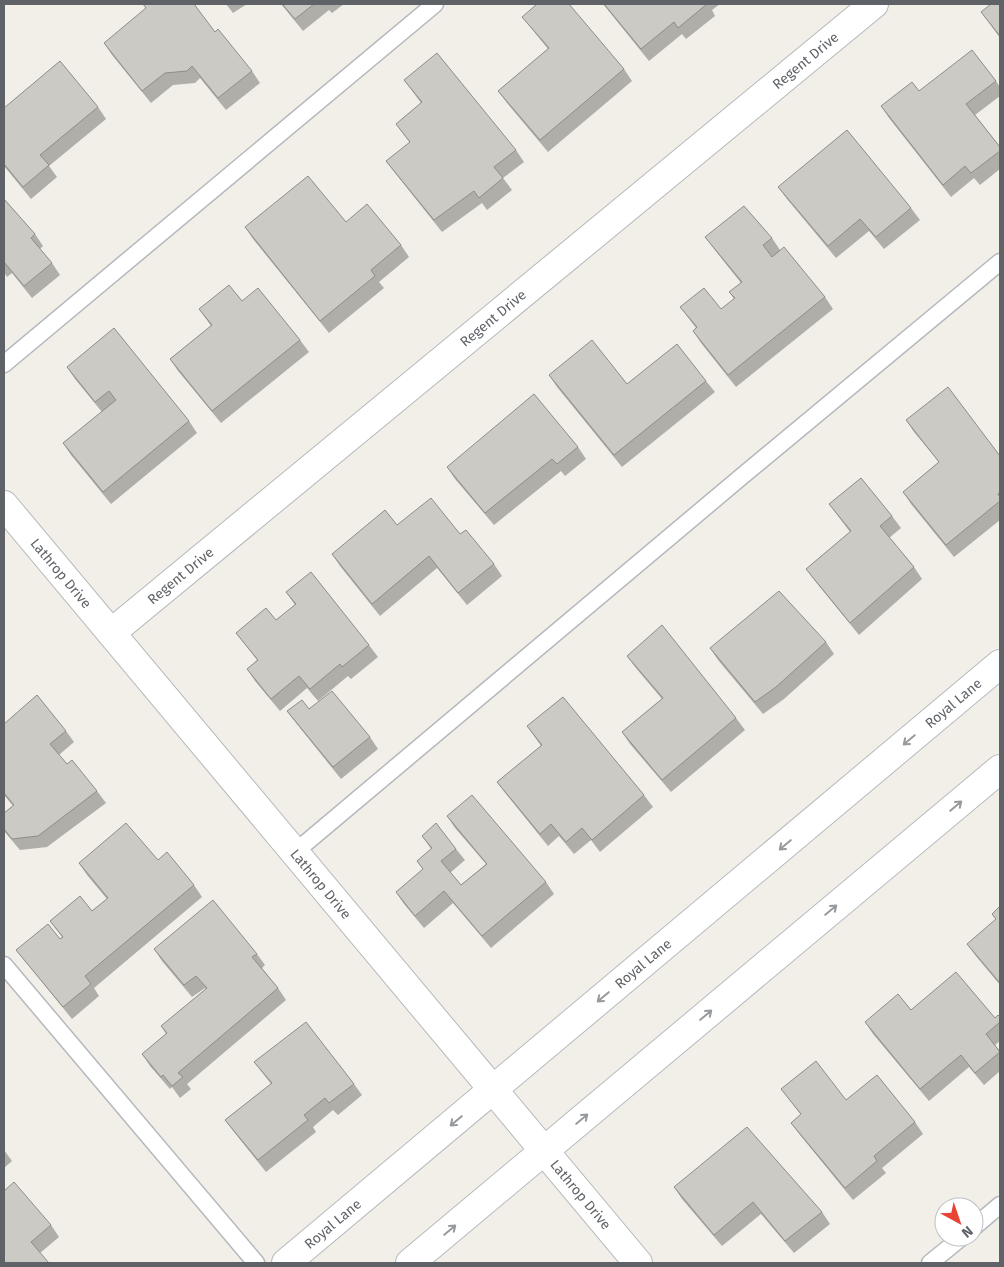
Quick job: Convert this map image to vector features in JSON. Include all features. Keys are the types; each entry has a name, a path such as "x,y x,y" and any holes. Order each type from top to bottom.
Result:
{"street":[{"name":"Regent Drive","path":"111,633 874,4"},
{"name":"Lathrop Drive","path":"4,505 638,1263"},
{"name":"Royal Lane","path":"286,1263 1000,664"},
{"path":"410,1263 1000,769"}],"lane":[{"path":"4,364 435,4"},
{"path":"295,852 733,483 1000,262"},
{"path":"4,965 256,1263"},
{"path":"984,1219 1000,1205"},
{"path":"930,1263 950,1247"}],"building":[{"path":"143,4 194,4 215,32 218,29 252,71 218,98 192,66 187,71 165,73 142,91 104,43 146,8"},
{"path":"282,4 314,4 295,19"},
{"path":"537,4 569,4 624,69 540,140 498,91 549,48 522,17"},
{"path":"604,4 707,4 678,28 674,22 641,49"},
{"path":"991,4 1000,4 1000,36 981,12"},
{"path":"972,50 996,81 966,104 1000,147 1000,151 971,173 965,166 943,185 881,106 912,82 919,91"},
{"path":"437,53 516,150 494,167 503,178 479,198 474,191 434,220 386,161 410,142 396,124 422,102 404,80"},
{"path":"60,61 98,107 40,155 49,165 23,187 4,164 4,108"},
{"path":"847,130 911,208 876,237 860,219 828,246 778,187"},
{"path":"308,176 346,222 367,204 401,245 371,270 375,276 320,321 245,227"},
{"path":"4,199 35,234 31,238 52,263 24,286 4,262"},
{"path":"744,206 772,238 763,245 772,257 784,247 825,297 728,375 693,331 697,327 680,307 704,288 721,309 735,298 729,292 742,282 705,237"},
{"path":"229,285 242,301 258,288 300,340 212,411 170,359 212,325 199,309"},
{"path":"114,328 189,421 103,492 63,443 116,400 109,391 95,402 67,367"},
{"path":"592,340 627,384 677,344 706,381 614,455 549,375"},
{"path":"948,387 1000,456 1000,492 998,494 1000,501 946,545 903,492 939,462 906,420"},
{"path":"534,394 578,447 557,464 552,459 485,513 447,467"},
{"path":"861,478 892,516 880,526 914,567 850,623 806,569 851,531 829,504"},
{"path":"431,498 460,534 466,530 494,564 458,593 429,556 372,604 332,554 385,510 397,525"},
{"path":"311,572 369,645 342,667 340,664 310,689 299,676 271,699 247,669 258,660 236,633 266,608 276,620 296,604 286,592"},
{"path":"779,591 826,642 776,687 755,702 710,648"},
{"path":"662,625 736,718 662,780 622,732 663,698 627,656"},
{"path":"332,691 370,737 333,767 287,711 302,700 309,709"},
{"path":"37,695 66,731 50,744 67,764 72,760 97,791 38,836 12,839 4,829 4,813 14,805 4,793 4,724"},
{"path":"563,697 644,795 592,840 582,828 566,842 551,824 540,834 497,782 542,745 527,726"},
{"path":"472,795 546,882 482,936 444,891 415,916 396,892 423,869 417,861 432,848 422,836 436,823 456,849 441,861 461,885 487,864 447,816"},
{"path":"126,823 158,860 167,852 194,885 85,976 91,984 63,1007 16,950 48,924 60,939 63,937 50,921 80,896 92,911 108,898 79,863"},
{"path":"213,900 257,954 252,957 278,988 178,1073 183,1077 172,1086 163,1075 161,1077 142,1054 167,1033 161,1026 207,988 196,976 184,985 154,949"},
{"path":"1000,906 1000,983 967,944 996,919 992,914"},
{"path":"956,972 995,1018 998,1015 1000,1017 1000,1022 986,1034 1000,1052 975,1073 961,1055 920,1089 865,1022 898,994 911,1010"},
{"path":"306,1022 354,1084 329,1103 325,1098 304,1115 308,1120 258,1160 225,1120 272,1083 254,1062"},
{"path":"816,1061 846,1100 877,1075 915,1122 874,1156 877,1161 845,1188 791,1123 801,1114 781,1089"},
{"path":"747,1127 822,1212 785,1241 753,1202 714,1235 674,1187"},
{"path":"14,1182 51,1225 31,1242 49,1263 4,1263 4,1191"}]}
